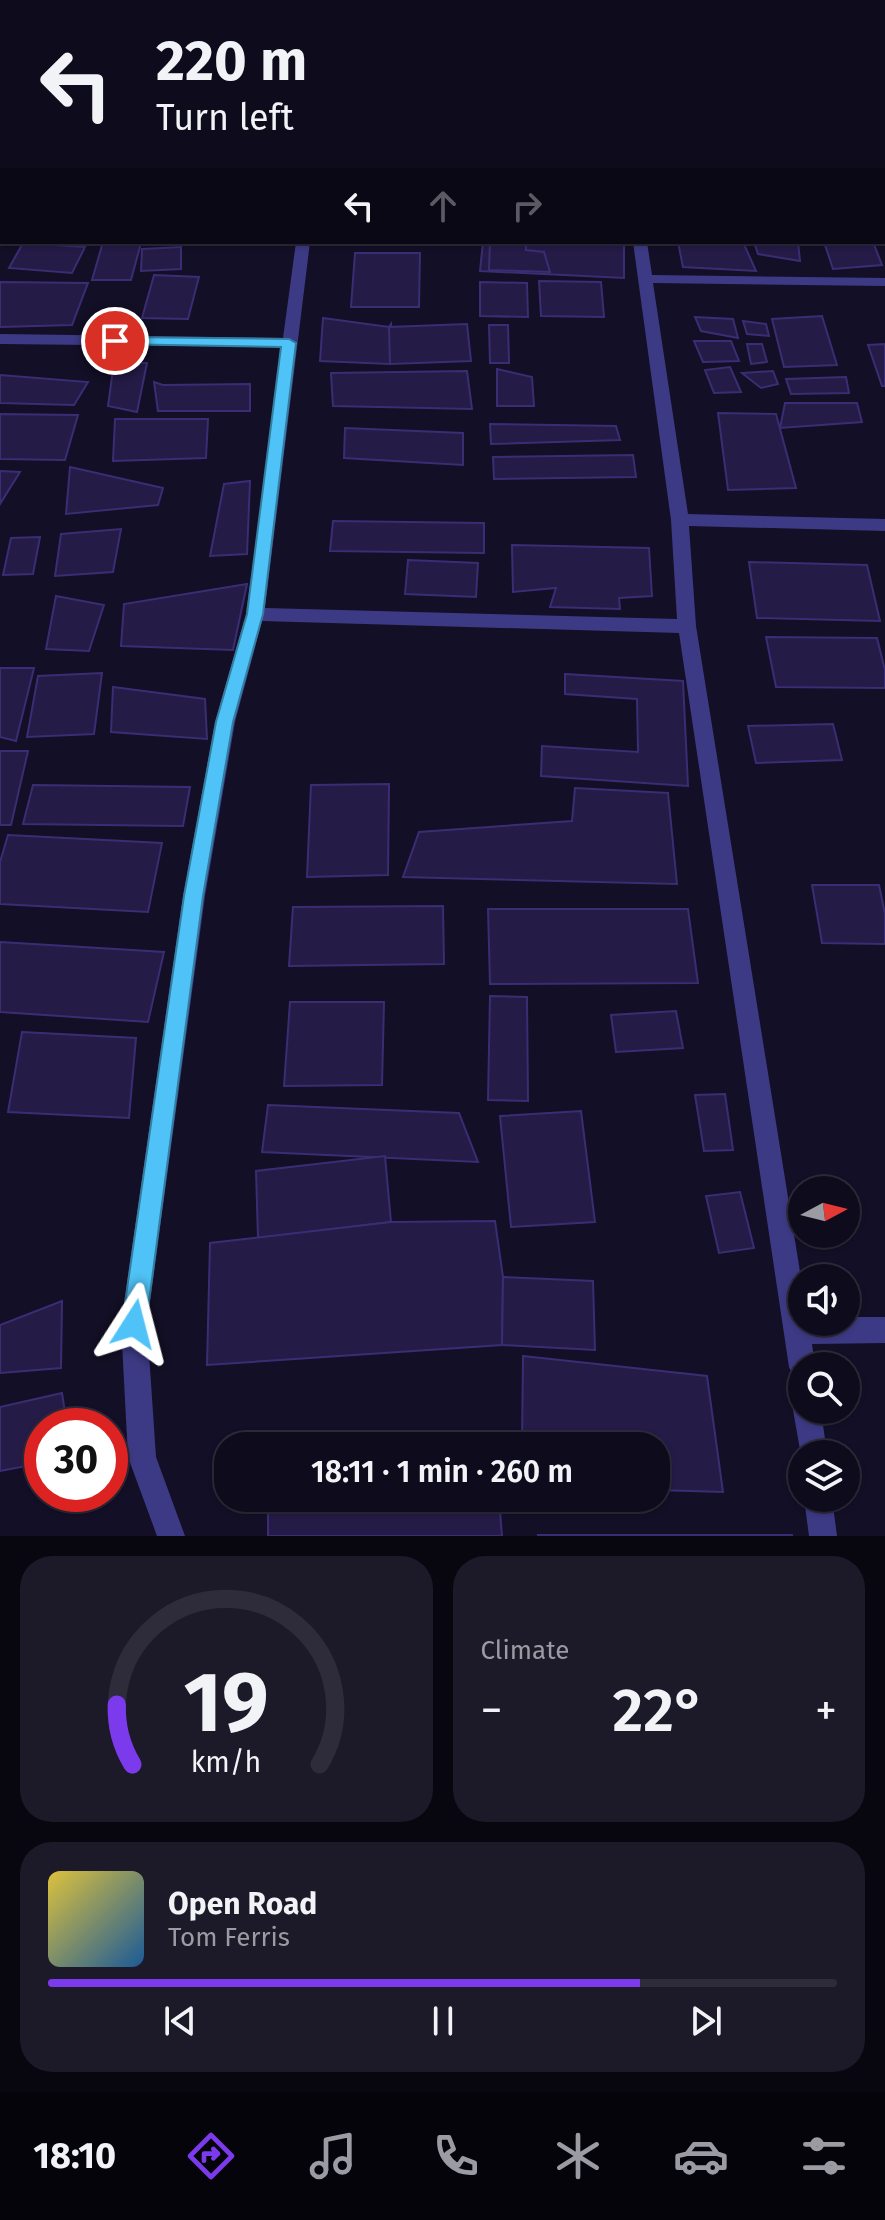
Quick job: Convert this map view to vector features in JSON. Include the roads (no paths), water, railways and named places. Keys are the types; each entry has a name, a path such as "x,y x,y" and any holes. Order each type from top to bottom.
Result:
{"street":[{"path":"171,1536 142,1457 134,1324 194,896 225,722 255,614 303,244"},
{"path":"640,244 680,520 687,626 788,1273"},
{"path":"646,279 885,282"},
{"path":"0,339 289,343"},
{"path":"680,520 885,525"},
{"path":"255,614 687,626"},
{"path":"860,1330 885,1330"},
{"path":"820,1512 823,1536"}]}
